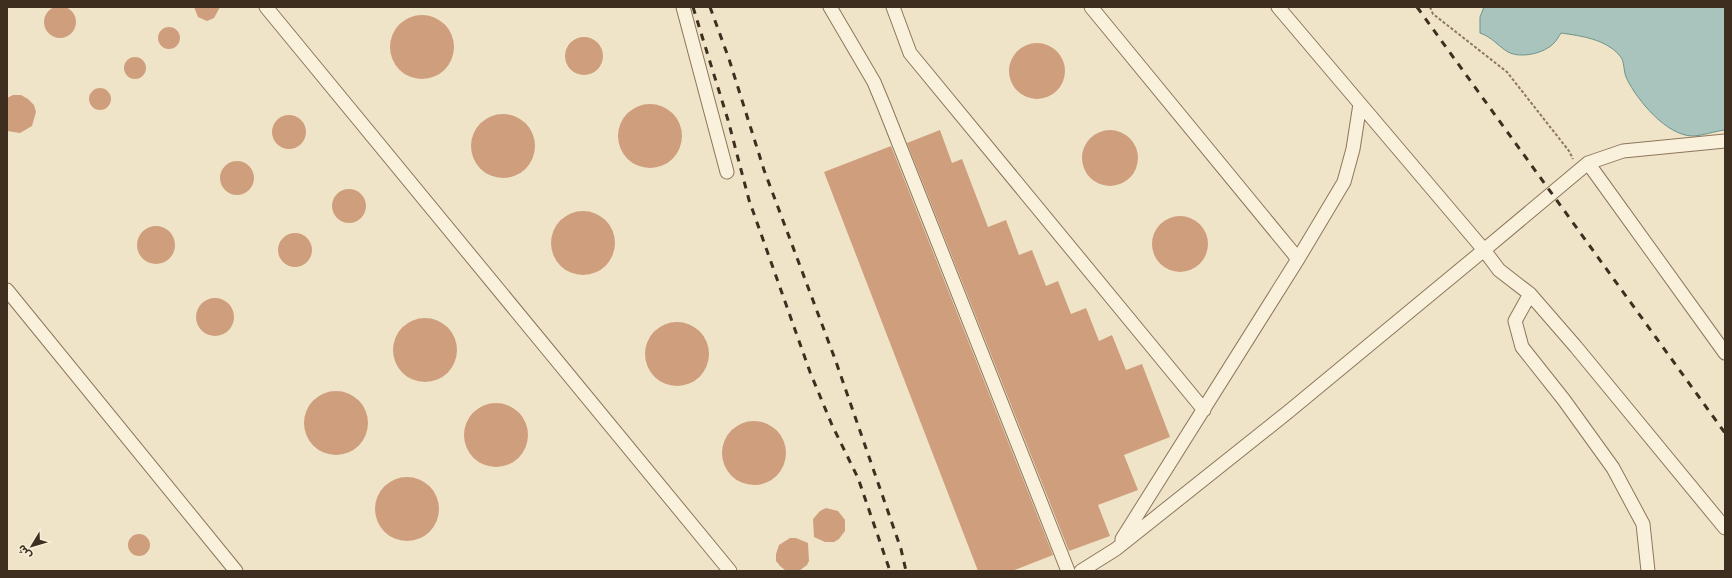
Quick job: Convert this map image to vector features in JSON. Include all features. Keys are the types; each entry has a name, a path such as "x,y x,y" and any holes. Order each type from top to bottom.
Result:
{"lane":[{"path":"266,7 730,571"},
{"path":"683,7 727,172"},
{"path":"830,7 874,82 1068,571"},
{"path":"893,7 910,53 1204,410"},
{"path":"1091,7 1298,259"},
{"path":"1278,7 1484,250 1499,270 1530,294 1725,528"},
{"path":"1116,549 1298,259 1344,182 1353,149 1360,104"},
{"path":"1081,571 1116,549 1294,407 1584,166 1623,151 1725,141"},
{"path":"1584,166 1725,353"},
{"path":"7,290 236,571"},
{"path":"1530,294 1515,321 1522,347 1564,400 1613,468 1643,524 1648,571"}],"path":[{"path":"1430,7 1433,14 1507,72 1569,151 1584,166"}],"water":[{"path":"1484,7 1725,7 1725,130 1692,136 1672,130 1654,115 1638,97 1626,76 1622,58 1608,46 1593,39 1561,33 1555,42 1545,50 1526,55 1508,52 1480,33 1480,17"}],"building":[{"path":"57,6 63,6 72,10 76,22 72,34 63,38 57,38 48,34 44,25 44,19 48,10"},
{"path":"194,7 220,7 214,18 207,21 198,17"},
{"path":"422,15 440,21 448,29 454,47 448,65 440,73 422,79 404,73 396,65 390,47 396,29 404,21"},
{"path":"169,27 177,30 180,38 177,46 169,49 161,46 158,38 161,30"},
{"path":"580,37 588,37 598,42 602,49 602,63 598,70 588,75 580,75 570,70 568,67 565,60 565,52 570,42 573,40"},
{"path":"1037,43 1048,45 1057,51 1063,60 1065,71 1063,82 1057,91 1048,97 1037,99 1026,97 1017,91 1011,82 1009,71 1011,60 1017,51 1026,45"},
{"path":"135,57 143,60 146,68 143,76 135,79 127,76 124,68 127,60"},
{"path":"100,88 108,91 111,99 108,107 100,110 92,107 89,99 92,91"},
{"path":"13,95 21,95 28,99 34,105 36,112 32,126 20,133 7,131 7,98"},
{"path":"650,104 668,110 676,118 682,136 676,154 668,162 650,168 632,162 624,154 618,136 624,118 632,110"},
{"path":"503,114 521,120 529,128 535,146 529,164 521,172 503,178 485,172 477,164 471,146 477,128 485,120"},
{"path":"289,115 301,120 306,132 301,144 289,149 277,144 272,132 277,120"},
{"path":"940,130 952,163 962,159 988,227 1006,220 1019,255 1032,250 1046,286 1058,281 1071,314 1086,308 1099,341 1112,335 1126,370 1142,364 1170,437 1124,455 1138,490 1098,505 1110,536 1069,551 907,143"},
{"path":"1110,130 1121,132 1130,138 1136,147 1138,158 1136,169 1130,178 1121,184 1110,186 1099,184 1090,178 1084,169 1082,158 1084,147 1090,138 1099,132"},
{"path":"891,146 1053,555 1012,571 978,571 824,172"},
{"path":"237,161 249,166 254,178 249,190 237,195 225,190 220,178 225,166"},
{"path":"349,189 361,194 366,206 361,218 349,223 337,218 332,206 337,194"},
{"path":"583,211 601,217 609,225 615,243 609,261 601,269 583,275 565,269 557,261 551,243 557,225 565,217"},
{"path":"1180,216 1191,218 1200,224 1206,233 1208,244 1206,255 1200,264 1191,270 1180,272 1169,270 1160,264 1154,255 1152,244 1154,233 1160,224 1169,218"},
{"path":"152,226 160,226 170,231 174,238 174,252 170,259 160,264 152,264 142,259 140,256 137,249 137,241 142,231 145,229"},
{"path":"295,233 307,238 312,250 307,262 295,267 283,262 278,250 283,238"},
{"path":"211,298 219,298 229,303 233,310 233,324 229,331 219,336 211,336 201,331 199,328 196,321 196,313 201,303 204,301"},
{"path":"425,318 443,324 451,332 457,350 451,368 443,376 425,382 407,376 399,368 393,350 399,332 407,324"},
{"path":"677,322 695,328 703,336 709,354 703,372 695,380 677,386 659,380 651,372 645,354 651,336 659,328"},
{"path":"336,391 354,397 362,405 368,423 362,441 354,449 336,455 318,449 310,441 304,423 310,405 318,397"},
{"path":"496,403 514,409 522,417 528,435 522,453 514,461 496,467 478,461 470,453 464,435 470,417 478,409"},
{"path":"754,421 772,427 780,435 786,453 780,471 772,479 754,485 736,479 728,471 722,453 728,435 736,427"},
{"path":"407,477 425,483 433,491 439,509 433,527 425,535 407,541 389,535 381,527 375,509 381,491 389,483"},
{"path":"826,508 838,511 845,520 845,531 839,539 834,542 825,542 814,537 813,519 820,511"},
{"path":"139,534 147,537 150,545 147,553 139,556 131,553 128,545 131,537"},
{"path":"790,538 796,538 808,543 809,561 807,565 799,571 786,571 776,561 776,554 779,545"}],"railway":[{"path":"693,7 728,120 749,200 810,372 832,425 858,478 890,571"},
{"path":"710,7 729,59 764,170 835,359 901,549 906,571"},
{"path":"1417,7 1725,433"}]}
